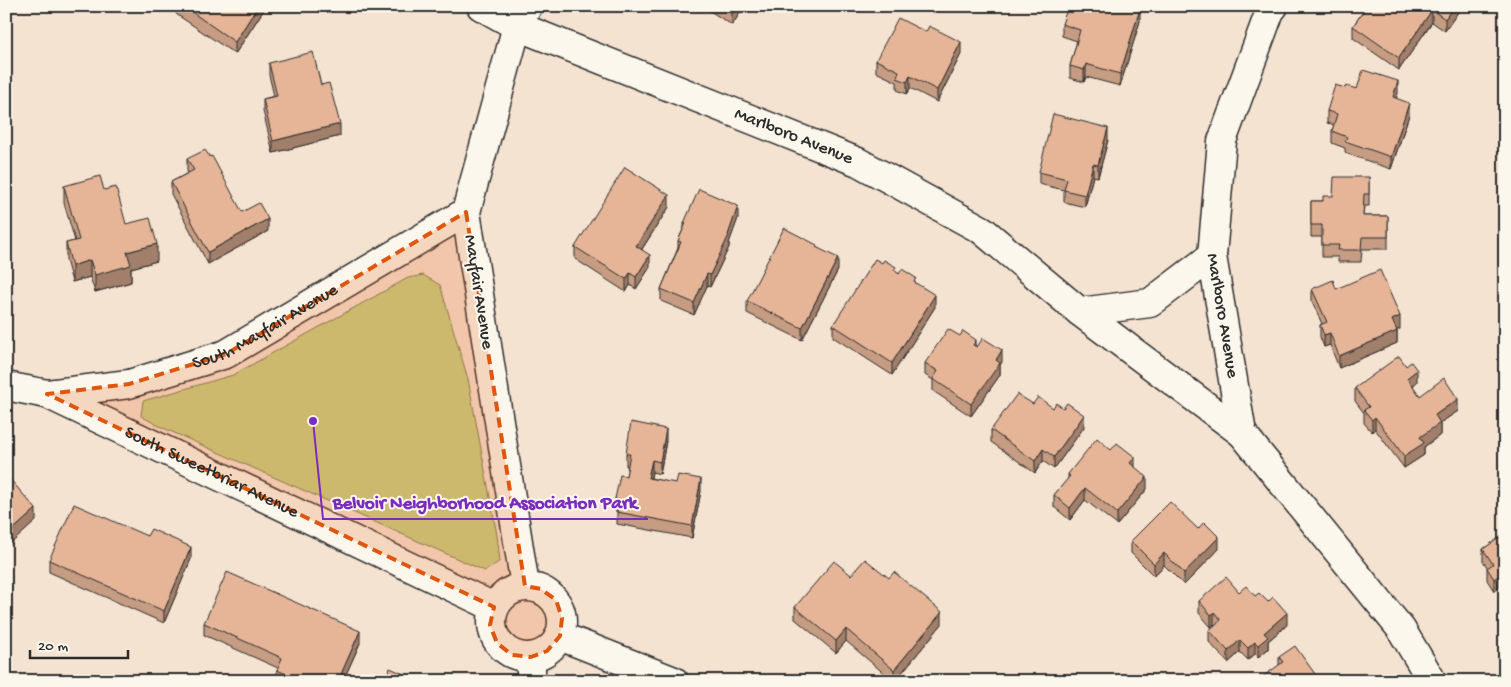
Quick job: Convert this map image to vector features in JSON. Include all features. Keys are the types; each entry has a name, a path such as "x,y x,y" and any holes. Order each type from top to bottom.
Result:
{"street":[{"name":"Marlboro Avenue","path":"481,6 523,16 858,162 982,230 1080,312 1242,433 1401,629 1432,681"},
{"path":"1212,256 1222,141 1270,11 1274,6"},
{"name":"Mayfair Avenue","path":"523,16 466,212 524,586"},
{"name":"South Mayfair Avenue","path":"47,394 129,384 226,354 466,212"},
{"name":"Marlboro Avenue","path":"1080,312 1150,303 1212,256 1242,433"},
{"name":"South Sweetbriar Avenue","path":"6,386 47,394 494,607"},
{"path":"524,586 541,589 556,600 562,618 560,636 531,669 497,642 490,625 494,607 506,592 524,586"},
{"path":"560,636 674,681"}],"highlighted area":[{"path":"466,212 525,586 541,589 556,600 562,618 560,636 547,651 531,657 512,655 497,643 490,625 494,607 47,394 129,384 226,354"}],"green space":[{"path":"423,275 440,285 468,379 497,535 500,561 485,571 161,427 141,416 143,401 233,375 408,278"}],"building":[{"path":"183,6 258,6 235,42"},
{"path":"721,6 736,6 732,13"},
{"path":"1068,6 1130,6 1140,9 1120,74 1086,64 1084,70 1070,66 1080,30 1062,24"},
{"path":"1367,6 1454,6 1445,19 1432,10 1399,58 1353,26"},
{"path":"898,18 926,32 929,26 961,42 937,90 910,76 907,82 897,78 899,71 876,60"},
{"path":"313,52 321,85 329,83 340,124 273,141 263,99 277,96 269,63"},
{"path":"1363,70 1398,81 1393,97 1409,103 1391,157 1345,141 1347,137 1332,131 1337,114 1327,111 1335,85 1357,89"},
{"path":"1053,114 1108,128 1098,165 1093,164 1085,195 1064,190 1067,179 1039,172"},
{"path":"205,150 210,157 212,156 242,212 259,203 268,219 208,252 171,182 194,170 187,159"},
{"path":"625,167 669,195 636,246 650,255 636,277 630,273 626,279 575,247"},
{"path":"100,176 104,190 116,187 126,224 150,218 157,244 127,252 131,265 95,275 90,260 72,266 66,243 79,240 64,186"},
{"path":"1334,177 1369,177 1369,194 1364,194 1363,216 1388,216 1388,237 1362,237 1361,250 1338,250 1339,245 1322,245 1322,225 1311,225 1311,201 1323,201 1323,196 1333,196"},
{"path":"699,189 738,206 729,235 710,275 707,274 694,303 661,289 681,242 678,241 686,223 684,223"},
{"path":"784,228 838,258 802,328 747,301"},
{"path":"875,259 882,263 884,260 896,267 894,270 899,274 902,269 916,278 914,282 935,295 892,363 833,325"},
{"path":"1380,270 1400,316 1392,320 1397,331 1339,356 1330,333 1324,335 1320,325 1327,322 1312,289 1333,280 1336,289"},
{"path":"948,329 960,336 963,331 976,340 973,345 977,347 983,338 1002,350 996,360 1000,363 971,404 933,379 938,371 925,363"},
{"path":"1399,356 1406,366 1411,362 1417,370 1407,378 1420,396 1444,378 1458,399 1435,415 1440,423 1420,437 1424,443 1404,456 1375,417 1372,420 1364,410 1369,407 1355,388"},
{"path":"1017,394 1033,404 1038,397 1053,408 1056,403 1063,408 1067,403 1084,415 1054,457 1043,449 1035,461 991,430"},
{"path":"631,422 666,429 660,462 652,460 648,478 676,483 678,475 701,479 692,526 617,512 619,500 615,499 620,475 626,476 630,454 626,454"},
{"path":"1097,438 1111,450 1117,443 1135,457 1130,463 1147,477 1117,513 1085,488 1070,508 1054,495"},
{"path":"9,478 36,509 6,536 6,480"},
{"path":"1170,502 1198,529 1204,522 1219,537 1184,573 1164,553 1154,564 1131,541"},
{"path":"74,504 147,536 151,529 191,547 164,611 49,560"},
{"path":"1505,534 1505,579 1501,574 1494,579 1487,568 1493,564 1483,549"},
{"path":"865,559 889,578 894,572 942,612 894,670 846,629 836,641 795,607 834,561 851,575"},
{"path":"227,572 360,631 338,681 286,681 289,675 277,670 282,658 204,623"},
{"path":"1226,577 1239,592 1246,586 1255,596 1259,593 1268,602 1273,597 1287,613 1264,633 1268,637 1258,645 1255,642 1248,648 1240,640 1228,651 1209,630 1221,620 1214,612 1211,615 1199,601"},
{"path":"1295,646 1320,681 1257,681 1283,662 1279,657"},
{"path":"390,668 420,681 385,681"}],"place":[{"name":"Belvoir Neighborhood Association Park","path":"313,421"}]}
